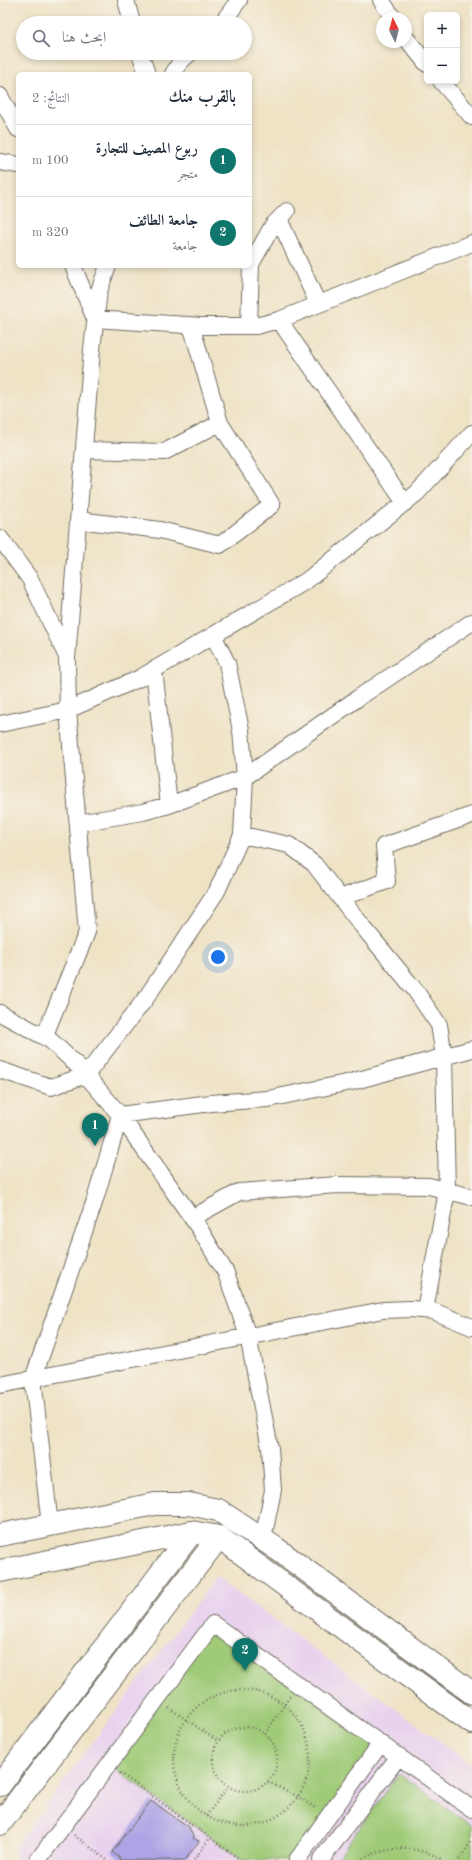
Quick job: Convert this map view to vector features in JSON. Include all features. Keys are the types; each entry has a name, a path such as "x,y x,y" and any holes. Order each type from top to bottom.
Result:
{"main road":[{"path":"0,1535 155,1504 189,1504 218,1510 263,1539 472,1693"},
{"path":"0,1785 192,1532"},
{"path":"0,1571 192,1532 219,1537 472,1724"},
{"path":"0,1824 219,1537"}],"street":[{"path":"126,0 130,16"},
{"path":"227,16 239,0"},
{"path":"381,0 389,12"},
{"path":"412,45 424,60"},
{"path":"142,60 146,72"},
{"path":"174,72 182,60"},
{"path":"444,84 472,117"},
{"path":"0,96 16,125"},
{"path":"0,162 16,165"},
{"path":"252,262 273,225 283,215 318,304"},
{"path":"95,319 191,325 256,326 278,320 472,242"},
{"path":"74,268 95,319"},
{"path":"44,1037 87,932 68,710 67,658 95,319 99,291 107,268"},
{"path":"249,326 251,268"},
{"path":"278,320 405,503"},
{"path":"78,520 160,530 220,544 272,505 220,423 191,325"},
{"path":"84,450 164,452 220,423"},
{"path":"0,724 68,710 140,678 306,581 417,493 472,433"},
{"path":"0,540 30,579 67,658"},
{"path":"78,823 143,812 169,805 245,777 358,698 471,629"},
{"path":"0,1070 51,1087 86,1075 146,998 217,891 242,835 245,777 241,730 227,663 213,635"},
{"path":"154,669 169,805"},
{"path":"340,898 387,881 384,846 472,815"},
{"path":"242,835 289,845 314,864 415,990 439,1025 444,1056 447,1191 425,1310"},
{"path":"0,1013 50,1040 86,1075 120,1115 192,1218 226,1273 248,1336 270,1448 273,1490 263,1539"},
{"path":"120,1115 211,1103 268,1100 351,1082 472,1049"},
{"path":"50,1525 33,1379 94,1203 120,1115"},
{"path":"192,1218 239,1192 338,1185 429,1186 472,1197"},
{"path":"0,1385 383,1310 411,1309 433,1311 472,1327"},
{"path":"38,1860 213,1624 472,1809"},
{"path":"297,1860 382,1744"},
{"path":"321,1860 399,1756"}],"path":[{"path":"265,1734 298,1684"},
{"path":"230,1690 253,1690 275,1698 285,1705 293,1712 306,1732 311,1754 309,1777 299,1798 283,1814 263,1824 241,1827 219,1823 199,1812 184,1796 175,1776 173,1753 178,1731 190,1712 208,1698 230,1690"},
{"path":"157,1700 218,1741"},
{"path":"245,1727 256,1729 265,1734 272,1742 276,1752 277,1763 274,1773 268,1782 259,1788 249,1791 238,1791 228,1787 220,1780 212,1761 218,1741 225,1734 235,1728 245,1727"},
{"path":"109,1765 241,1860"},
{"path":"268,1782 299,1798 328,1818"},
{"path":"206,1816 228,1787"},
{"path":"63,1827 105,1860"},
{"path":"194,1860 210,1838"},
{"path":"459,1860 472,1840"},
{"path":"359,1860 376,1852 404,1848 433,1854 443,1860"}],"shaded area":[{"path":"216,1577 472,1765 472,1860 16,1860 14,1848"}],"green space":[{"path":"213,1624 381,1743 297,1860 243,1860 109,1765"},
{"path":"399,1774 472,1826 472,1860 336,1860"}],"building":[{"path":"151,1801 189,1827 194,1839 199,1841 185,1860 120,1860 120,1858 112,1852"}],"place":[{"name":"ربوع المصيف للتجارة","path":"95,1146"},
{"name":"جامعة الطائف","path":"245,1671"}]}
